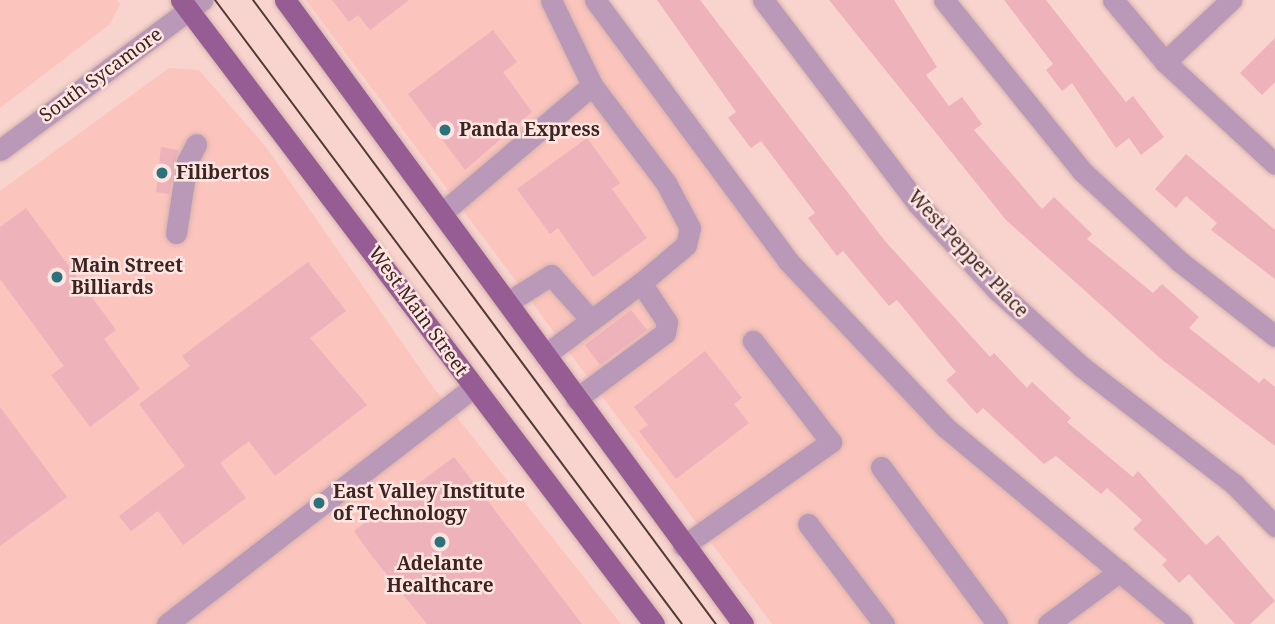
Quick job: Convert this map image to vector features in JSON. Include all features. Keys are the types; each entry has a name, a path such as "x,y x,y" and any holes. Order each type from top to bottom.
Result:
{"main road":[{"path":"285,0 743,624"},
{"name":"West Main Street","path":"191,3 474,387 654,624"}],"street":[{"path":"544,355 641,283 686,245 690,228 672,192 592,85 551,0"},
{"path":"596,0 788,261 945,427 1182,624"},
{"name":"West Pepper Place","path":"764,0 917,203 997,290 1082,367 1234,484 1275,526"},
{"path":"944,0 1083,172 1179,261 1275,335"},
{"path":"1113,0 1165,62 1275,164"},
{"path":"1165,62 1231,0"},
{"name":"South Sycamore","path":"0,150 191,3"},
{"path":"443,212 592,85"},
{"path":"176,233 187,162 197,145"},
{"path":"508,302 551,275 591,320"},
{"path":"576,399 665,332 667,322 641,283"},
{"path":"683,545 831,442 754,341"},
{"path":"167,624 474,387"},
{"path":"881,467 997,624"},
{"path":"808,524 884,624"},
{"path":"1063,620 1120,571"}],"shaded area":[{"path":"0,0 117,0 120,4 110,24 0,108"},
{"path":"306,0 606,0 810,271 937,407 1196,624 772,624"},
{"path":"169,68 199,70 266,147 433,387 621,624 0,624 0,191"}],"building":[{"path":"332,0 409,0 370,30 358,15 349,22"},
{"path":"657,0 700,0 885,241 990,357 994,353 1027,388 1032,382 1071,418 1067,422 1133,477 1138,471 1206,545 1218,535 1275,601 1250,624 1235,624 1189,574 1179,583 1162,565 1167,560 1133,529 1142,520 1107,488 1101,494 1056,456 1044,464 983,408 977,414 946,380 956,372 897,300 889,306 843,251 837,256 808,218 815,213 761,141 751,148 728,118 736,112"},
{"path":"829,0 894,0 937,67 926,75 949,106 962,97 982,124 974,130 1042,209 1054,197 1092,234 1087,239 1153,293 1162,284 1199,317 1189,328 1259,383 1264,378 1275,387 1275,446 1161,359 1006,220"},
{"path":"1004,0 1046,0 1126,102 1133,96 1164,137 1141,155 1129,138 1116,148 1072,83 1062,91 1046,70 1053,64"},
{"path":"493,30 517,62 503,72 532,112 465,170 408,94"},
{"path":"1275,38 1275,82 1262,95 1240,73"},
{"path":"587,138 620,183 612,189 647,238 593,277 558,228 550,234 517,189"},
{"name":"Filibertos","path":"161,147 178,150 169,194 156,192"},
{"path":"1186,154 1275,230 1275,279 1211,230 1217,223 1186,196 1176,208 1155,189"},
{"path":"26,208 116,330 104,339 140,389 90,427 51,375 64,366 0,279 0,227"},
{"path":"308,262 346,311 310,338 367,405 275,476 249,441 220,463 246,498 183,545 158,511 131,531 119,516 185,466 139,404 190,366 182,356"},
{"path":"631,310 647,330 600,365 585,345"},
{"path":"705,351 742,398 734,404 749,423 676,479 639,431 648,425 634,407"},
{"path":"0,407 67,497 0,546"},
{"name":"Adelante Healthcare","path":"454,457 582,624 427,624 371,555 354,531"}],"tram line":[{"path":"215,0 682,624"},
{"path":"253,0 716,624"}],"place":[{"name":"Panda Express","path":"445,130"},
{"name":"Filibertos","path":"162,173"},
{"name":"Main Street Billiards","path":"57,277"},
{"name":"East Valley Institute of Technology","path":"319,503"},
{"name":"Adelante Healthcare","path":"440,542"}]}
